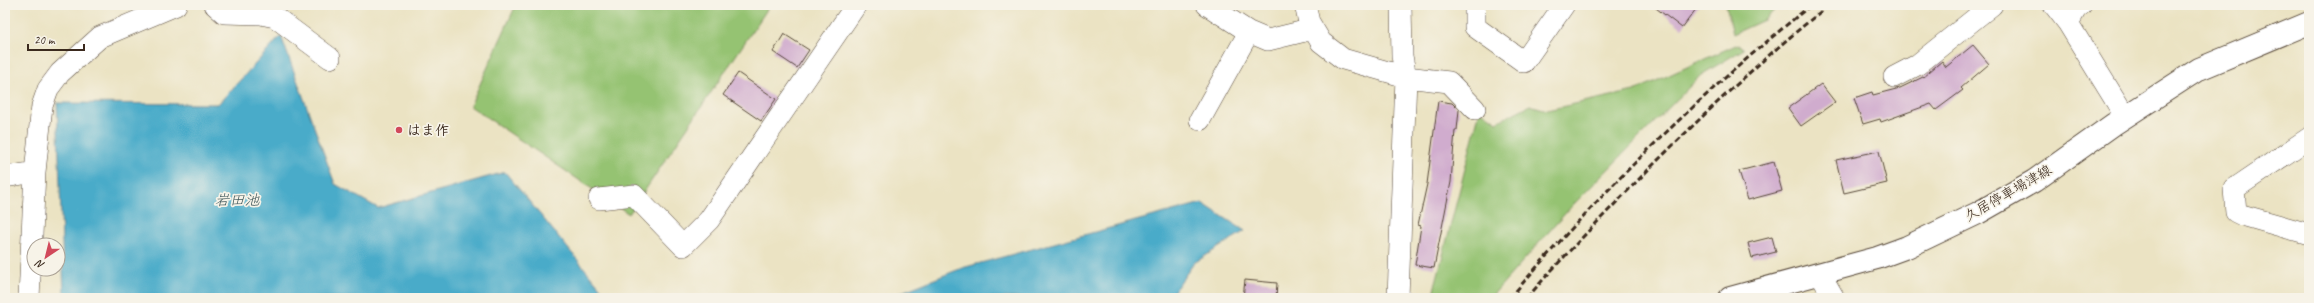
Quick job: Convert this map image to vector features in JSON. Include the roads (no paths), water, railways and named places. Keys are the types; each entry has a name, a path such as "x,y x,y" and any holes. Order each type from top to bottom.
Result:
{"main road":[{"name":"久居停車場津線","path":"1730,298 1754,295 1877,258 1907,246 1978,213 2034,182 2125,116 2199,69 2309,23"}],"street":[{"path":"29,298 35,172 42,106 48,89 60,72 100,37 176,5"},
{"path":"215,5 224,13 261,14 275,17 330,58"},
{"path":"599,199 634,195 683,246 709,220 856,5"},
{"path":"1206,5 1249,32 1268,40 1313,29"},
{"path":"1305,5 1309,22 1321,42 1343,59 1406,77 1449,82 1474,109"},
{"path":"1398,298 1406,77 1402,56 1401,5"},
{"path":"1475,5 1475,27 1524,62 1564,5"},
{"path":"1894,77 1917,65 1992,5"},
{"path":"2054,5 2068,23 2125,116"},
{"path":"2068,23 2076,9 2081,5"},
{"path":"1200,120 1249,32"},
{"path":"2309,138 2234,189 2236,212 2309,234"},
{"path":"5,177 35,172"},
{"path":"1820,274 1834,298"}],"water":[{"name":"岩田池","path":"281,36 335,184 378,208 505,172 609,298 64,298 63,277 66,277 66,237 62,237 57,103 218,104"},
{"path":"1202,203 1245,231 1194,263 1169,298 887,298 962,268"}],"railway":[{"path":"1510,298 1580,219 1654,144 1731,73 1811,5"},
{"path":"1527,298 1586,233 1692,127 1759,64 1829,5"}],"place":[{"name":"はま作","path":"399,130"}]}
